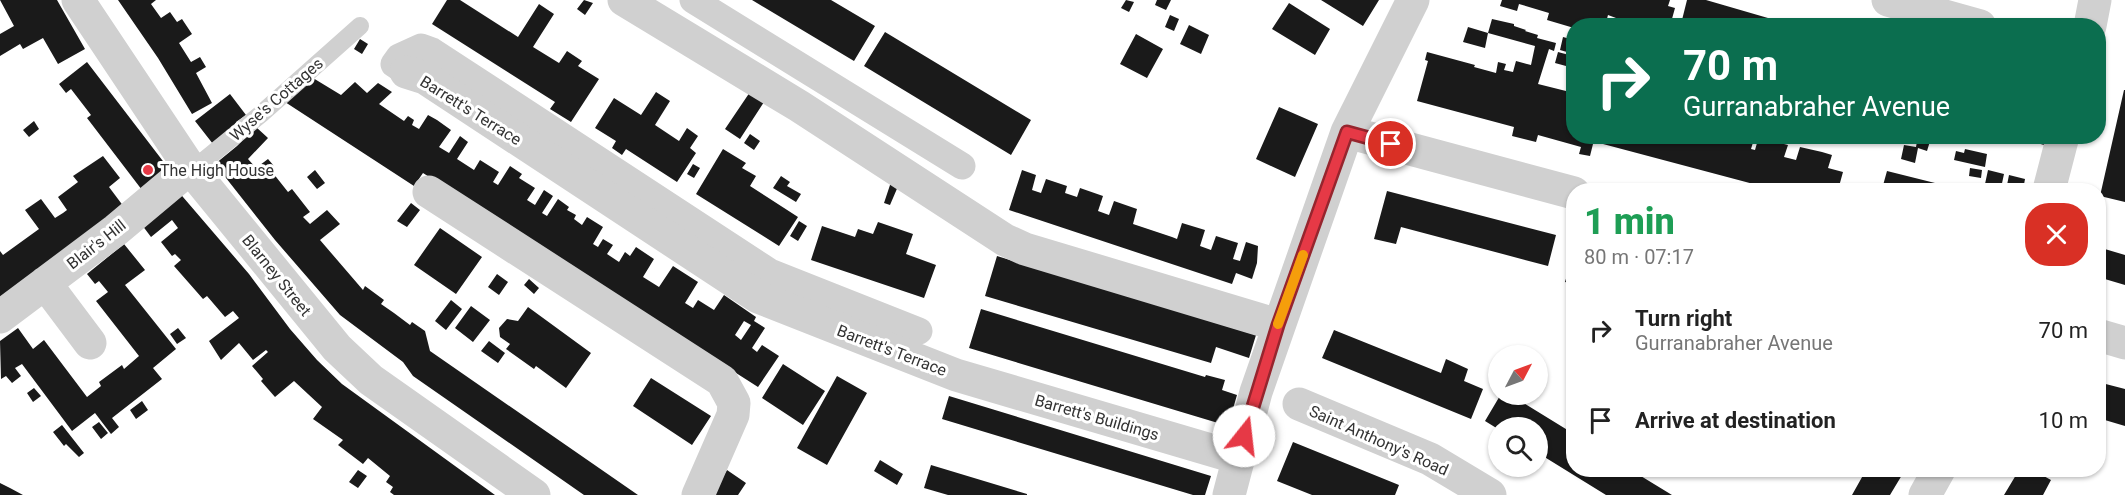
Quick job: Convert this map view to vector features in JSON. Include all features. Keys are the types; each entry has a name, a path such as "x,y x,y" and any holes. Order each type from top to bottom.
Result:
{"street":[{"name":"Blarney Street","path":"78,0 190,168 338,348 371,380 534,495"},
{"path":"624,0 799,106 1005,240 1036,253 1278,325"},
{"path":"693,0 962,166"},
{"path":"1229,495 1256,392 1347,132 1413,0"},
{"path":"1888,0 1952,18"},
{"path":"2092,18 2095,0"},
{"name":"Barrett's Terrace","path":"919,331 770,272 432,51 421,47 399,57 394,64 406,72 425,78 758,297 956,375"},
{"path":"1347,132 1566,191"},
{"path":"2051,183 2061,144"},
{"name":"Blair's Hill","path":"0,317 116,230 190,168"},
{"path":"429,192 722,381 734,403 733,415 698,495"},
{"path":"45,284 90,343"},
{"path":"2106,337 2125,343"},
{"name":"Barrett's Buildings","path":"956,375 1238,458"},
{"name":"Saint Anthony's Road","path":"1299,404 1430,459 1490,495"},
{"path":"1925,495 1934,477"}],"lane":[{"name":"Wyse's Cottages","path":"190,168 206,159 252,122 360,26"}],"building":[{"path":"0,0 57,0 85,49 58,64 43,38 23,49 20,44 0,56 0,34 14,26"},
{"path":"118,0 156,0 151,4 161,18 170,12 177,22 182,19 192,34 179,43 191,62 200,57 206,67 196,73 212,103 192,114 158,58"},
{"path":"447,0 460,0 518,37 539,4 554,14 533,47 559,63 567,51 582,61 578,66 599,79 571,122 550,109 555,102 432,24"},
{"path":"584,0 593,3 585,15 577,9"},
{"path":"752,0 831,0 875,26 854,61"},
{"path":"1126,0 1134,2 1129,12 1121,8"},
{"path":"1157,0 1171,0 1166,10 1155,5"},
{"path":"1321,0 1379,0 1363,26"},
{"path":"1502,0 1670,0 1668,6 1675,8 1672,18 1616,18 1608,15 1607,18 1566,18 1566,26 1547,20 1549,13 1519,4 1517,11 1500,6"},
{"path":"1687,0 1706,0 1768,18 1682,18"},
{"path":"1289,3 1330,29 1315,55 1272,29"},
{"path":"1170,15 1179,19 1174,31 1165,27"},
{"path":"1492,19 1514,24 1514,26 1538,35 1537,38 1556,43 1554,51 1549,49 1538,84 1566,91 1566,143 1538,135 1536,142 1512,136 1514,127 1417,101 1428,61 1425,60 1427,52 1496,73 1498,62 1506,64 1504,70 1513,72 1516,61 1531,65 1535,46 1488,33"},
{"path":"1189,25 1209,35 1201,54 1180,44"},
{"path":"1468,27 1488,33 1485,48 1463,42"},
{"path":"885,32 1031,120 1011,155 864,66"},
{"path":"1136,34 1163,49 1147,78 1120,64"},
{"path":"1563,37 1566,38 1566,52 1560,50"},
{"path":"360,39 368,44 362,54 354,49"},
{"path":"1558,52 1566,54 1566,66 1555,63"},
{"path":"87,62 169,169 142,190 87,118 91,115 71,89 66,93 59,84"},
{"path":"313,78 341,95 355,82 367,93 378,83 392,92 379,104 404,121 408,116 414,120 412,125 419,129 428,115 451,130 439,147 449,153 460,136 468,142 457,159 474,170 480,160 499,172 493,182 498,185 510,166 522,174 519,178 535,188 527,200 535,205 544,190 553,196 542,213 547,216 558,199 569,207 567,210 576,215 574,219 582,225 587,217 603,227 593,244 598,247 603,239 613,245 607,254 619,262 625,252 630,256 636,247 654,259 643,277 659,287 673,266 698,282 685,303 693,308 698,300 714,310 724,295 756,317 754,321 765,328 752,348 757,352 762,345 779,356 758,387 423,173 414,186 285,102","holes":["744,321 751,325 741,340 735,335"]},
{"path":"2125,90 2125,202 2106,197 2106,183 2103,183"},
{"path":"656,92 670,101 655,125 679,141 687,128 698,136 690,148 696,153 677,182 626,149 622,155 612,148 616,141 595,128 614,98 641,115"},
{"path":"750,92 764,102 740,139 725,129"},
{"path":"230,94 246,115 236,122 238,125 213,144 195,121"},
{"path":"1279,107 1318,124 1295,177 1256,159"},
{"path":"34,121 39,129 29,137 23,130"},
{"path":"256,127 268,138 248,159 256,168 268,159 274,166 269,168 288,192 292,189 310,212 303,217 310,224 327,210 340,224 320,240 363,290 365,286 384,300 381,304 410,325 412,322 425,331 430,351 638,495 584,495 413,376 403,362 340,315 275,240 215,164"},
{"path":"750,134 760,141 754,150 744,143"},
{"path":"1570,144 1593,144 1590,156 1579,154 1581,147"},
{"path":"1603,144 1753,144 1751,149 1755,150 1757,144 1784,144 1788,145 1784,157 1796,160 1800,147 1822,152 1832,155 1828,168 1843,172 1840,183 1750,183"},
{"path":"1917,144 1929,144 1927,151 1918,148 1915,163 1901,159 1904,145 1916,147"},
{"path":"723,149 746,163 742,168 756,176 750,186 798,217 779,246 696,194"},
{"path":"1965,149 1987,154 1985,167 1954,160 1956,151 1964,153"},
{"path":"103,156 120,178 109,187 124,207 0,299 0,251 3,255 39,229 25,210 41,199 55,218 63,213 67,210 58,197 78,182 73,176"},
{"path":"693,164 700,168 694,178 687,174"},
{"path":"1970,168 1982,170 1981,178 1969,176"},
{"path":"315,170 325,183 317,189 307,177"},
{"path":"1022,170 1036,175 1032,190 1041,193 1046,179 1067,186 1065,193 1077,197 1080,188 1103,196 1098,211 1109,215 1114,201 1137,209 1133,224 1177,239 1182,223 1205,230 1200,246 1211,250 1216,236 1238,243 1233,259 1240,261 1246,242 1258,246 1257,263 1252,279 1236,273 1232,284 1009,210"},
{"path":"1988,170 2004,174 2002,183 1985,183"},
{"path":"1887,171 1935,183 1884,183"},
{"path":"2009,175 2025,179 2024,183 2007,183"},
{"path":"781,176 790,182 787,186 801,194 796,202 773,188"},
{"path":"892,179 899,184 890,205 884,203"},
{"path":"177,190 249,274 290,329 342,384 495,495 394,495 390,492 393,487 386,482 390,476 368,458 363,464 338,445 343,440 313,419 322,407 294,381 275,397 252,366 268,352 266,350 253,360 239,343 221,360 209,341 239,318 233,311 225,317 207,296 203,299 174,266 181,260 175,254 172,256 161,242 178,228 172,220 151,237 139,221"},
{"path":"1387,191 1556,235 1548,266 1401,227 1396,244 1374,239"},
{"path":"411,203 420,210 407,227 397,221"},
{"path":"799,221 807,226 798,241 790,236"},
{"path":"878,222 913,234 906,254 936,265 924,298 811,260 822,226 855,237 858,229 873,234"},
{"path":"440,228 482,257 456,294 414,265"},
{"path":"124,244 145,270 125,285 176,349 153,368 162,379 112,418 119,427 111,434 95,413 72,431 22,364 15,368 21,376 12,383 6,376 1,379 0,341 18,328 33,349 44,340 87,397 101,386 99,382 122,365 124,369 139,356 96,301 108,292 99,281 95,284 87,274"},
{"path":"2106,249 2125,255 2125,285 2106,279"},
{"path":"997,256 1256,335 1249,358 1216,347 1211,363 985,296"},
{"path":"497,274 508,282 499,295 488,287"},
{"path":"529,279 539,288 534,294 524,285"},
{"path":"451,300 462,309 446,330 435,321"},
{"path":"471,306 490,320 473,342 455,328"},
{"path":"528,307 591,353 566,388 536,366 534,369 506,349 510,344 500,337 499,328 507,319 518,321"},
{"path":"981,309 1205,377 1206,375 1225,380 1222,390 1237,395 1228,426 969,348"},
{"path":"178,328 186,338 177,344 170,334"},
{"path":"1334,330 1441,373 1446,359 1468,369 1464,381 1483,389 1471,419 1322,358"},
{"path":"489,341 505,353 498,363 481,351"},
{"path":"783,364 825,391 803,425 762,398"},
{"path":"837,376 867,393 827,465 797,448"},
{"path":"651,378 711,416 692,445 633,406"},
{"path":"2106,384 2125,389 2125,426 2106,420"},
{"path":"34,388 41,396 33,402 27,393"},
{"path":"949,396 1211,476 1205,495 1193,495 942,419"},
{"path":"142,401 148,410 136,419 130,410"},
{"path":"1494,405 1527,405 1546,417 1488,417 1488,423 1485,421"},
{"path":"1548,418 1566,429 1566,470 1548,459"},
{"path":"99,422 108,433 101,439 92,427"},
{"path":"62,425 84,453 79,457 66,444 64,446 53,432"},
{"path":"1293,442 1399,485 1395,495 1312,495 1277,481"},
{"path":"880,460 903,474 897,485 874,471"},
{"path":"931,465 1027,495 948,495 924,488"},
{"path":"358,470 367,476 358,488 349,482"},
{"path":"727,470 746,483 738,495 711,495"},
{"path":"1577,477 1642,477 1672,495 1606,495"},
{"path":"1862,477 1901,477 1890,495 1852,495"},
{"path":"2015,477 2046,477 2051,480 2043,495 2004,495"},
{"path":"0,483 10,488 23,495 0,495"}],"slow traffic":[{"path":"1278,324 1303,255"}],"place":[{"name":"The High House","path":"148,170"}],"route":[{"path":"1244,436 1278,325 1347,132 1391,144"}]}
